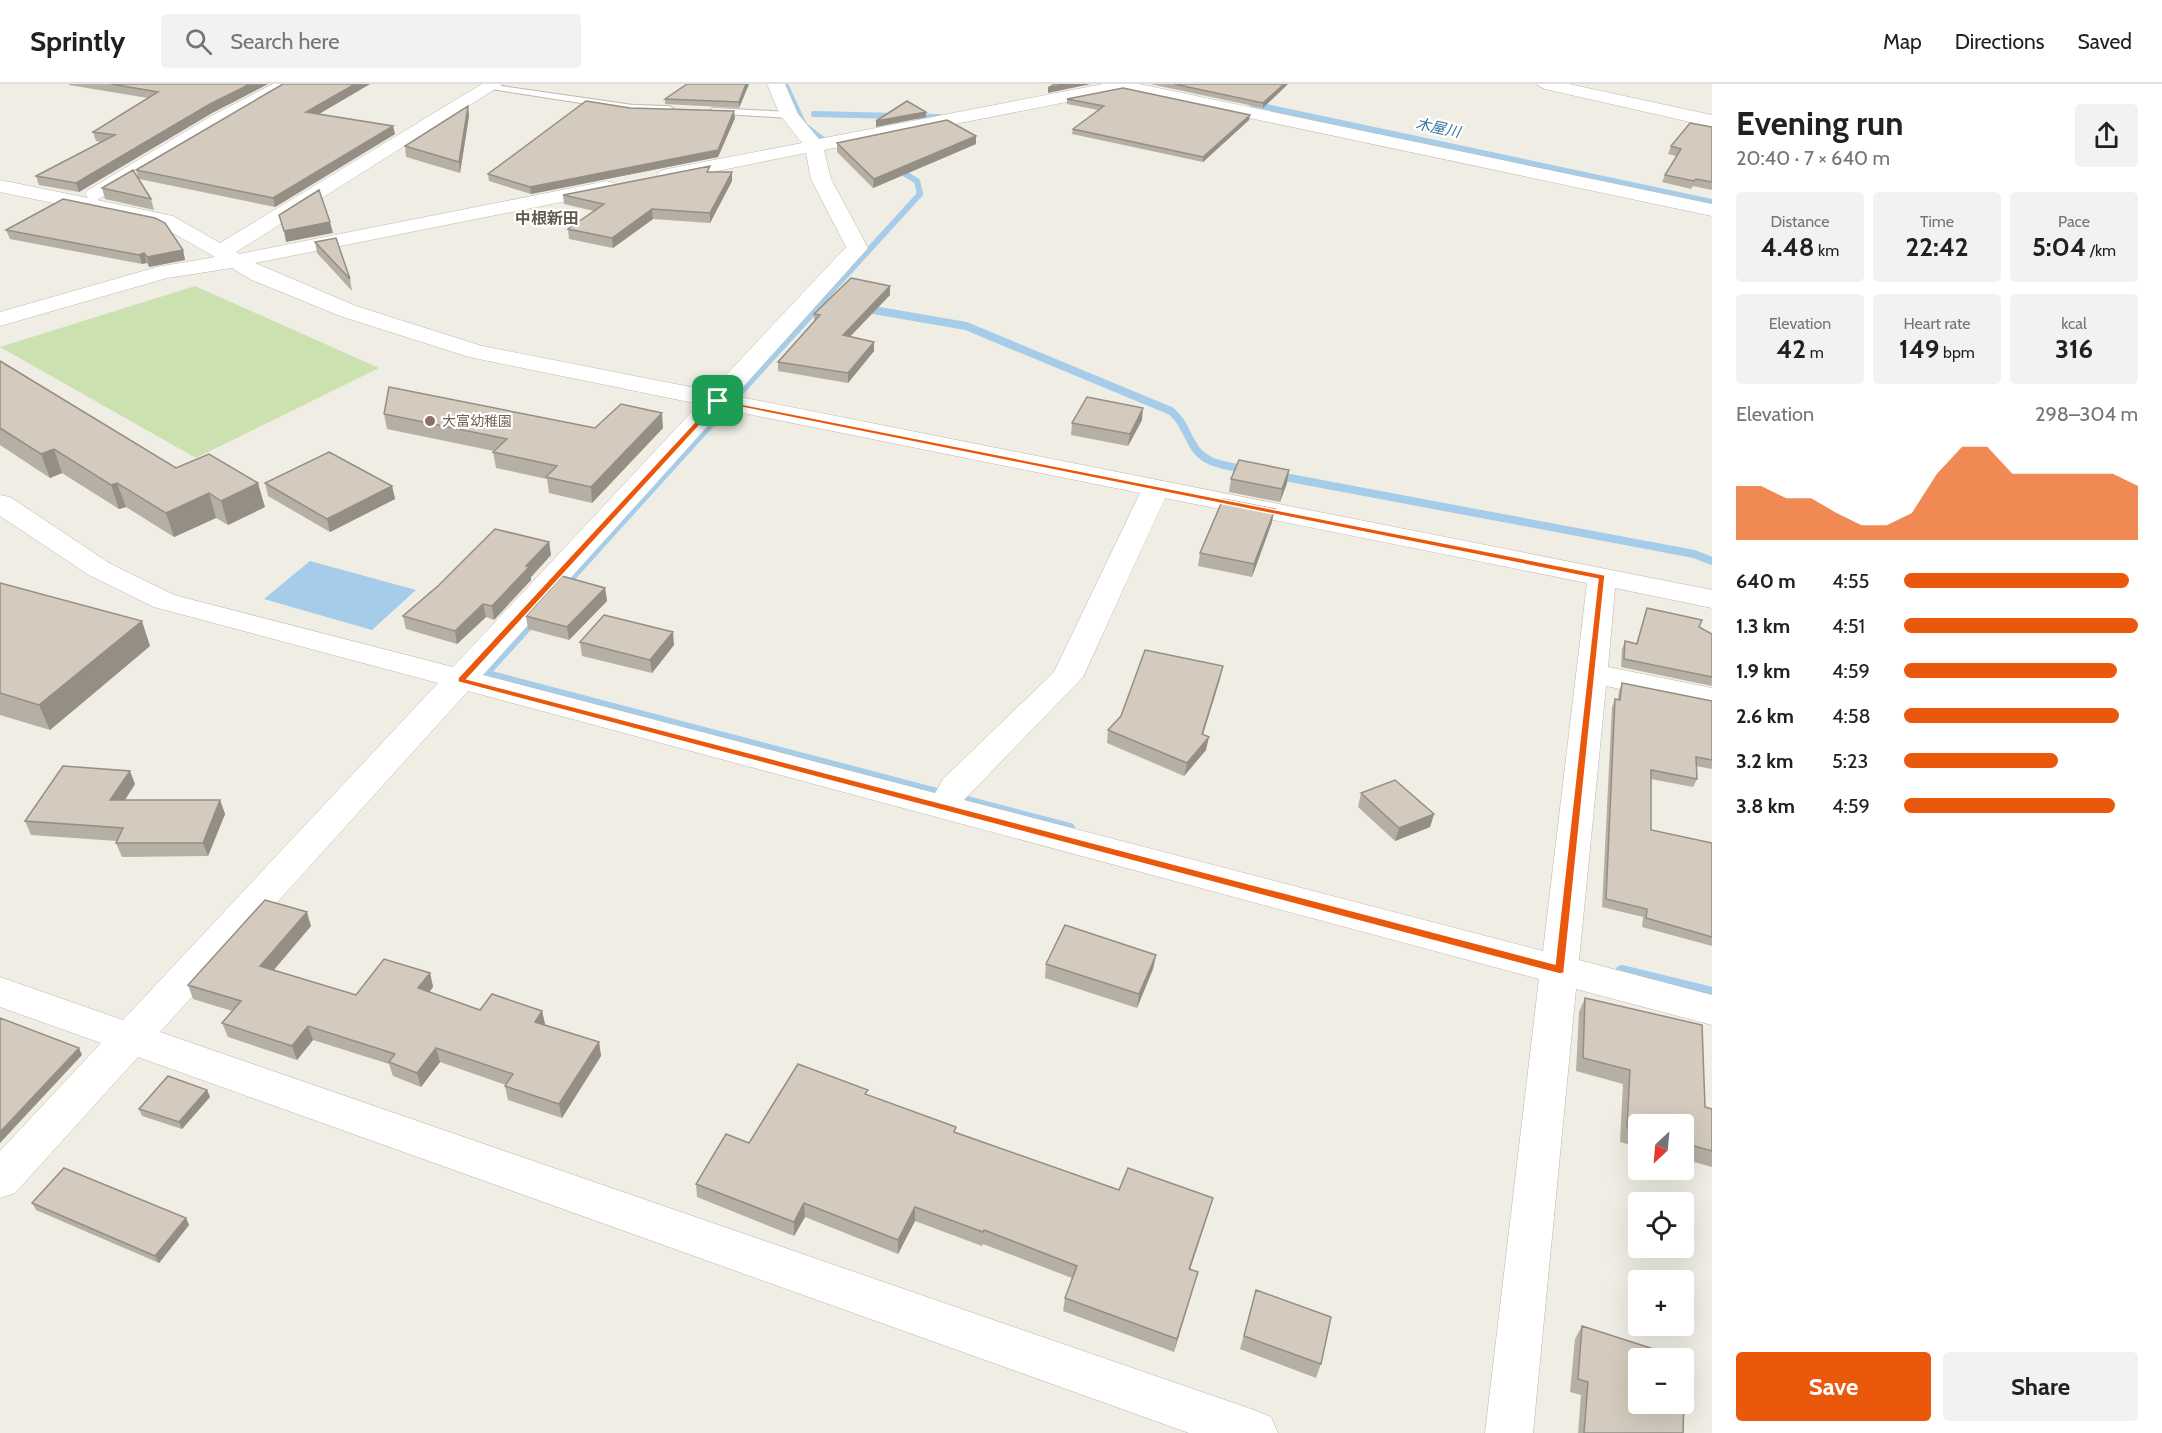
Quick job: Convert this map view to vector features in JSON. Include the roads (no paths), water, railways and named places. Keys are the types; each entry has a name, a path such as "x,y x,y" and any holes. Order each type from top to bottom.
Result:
{"street":[{"path":"83,201 220,119 286,84"},
{"path":"230,256 489,84"},
{"path":"0,1180 857,248 821,179 814,146 789,115 776,84"},
{"path":"653,178 1122,84 1712,210"},
{"path":"1557,85 1712,121"},
{"path":"0,319 230,256 630,183"},
{"path":"0,186 83,201 166,220 260,275 348,312 428,339 477,352 1712,599"},
{"path":"948,799 1067,676 1156,488"},
{"path":"0,503 76,557 120,582 164,601 461,680 948,799 1560,959 1712,1010"},
{"path":"1509,1433 1602,577"},
{"path":"1591,673 1712,698"},
{"path":"0,992 1254,1433"}],"lane":[{"path":"489,84 633,108 678,110"},
{"path":"700,111 789,115"}],"water":[{"path":"310,561 416,590 372,630 264,599"}],"waterway":[{"path":"785,84 804,125 822,139"},
{"name":"木屋川","path":"1252,104 1712,202"},
{"path":"814,114 939,117"},
{"path":"822,301 920,194 917,181 897,169"},
{"path":"817,307 822,301"},
{"path":"822,301 841,304"},
{"path":"738,394 819,305"},
{"path":"862,308 966,326 1171,411 1181,422 1202,456 1225,466 1250,470"},
{"path":"561,589 722,411"},
{"path":"1274,475 1694,554 1712,561"},
{"path":"537,616 484,674 1070,828"},
{"path":"1622,972 1712,994"}],"place":[{"name":"大富幼稚園","path":"430,421"}],"district":[{"name":"中根新田","path":"547,218"}]}
